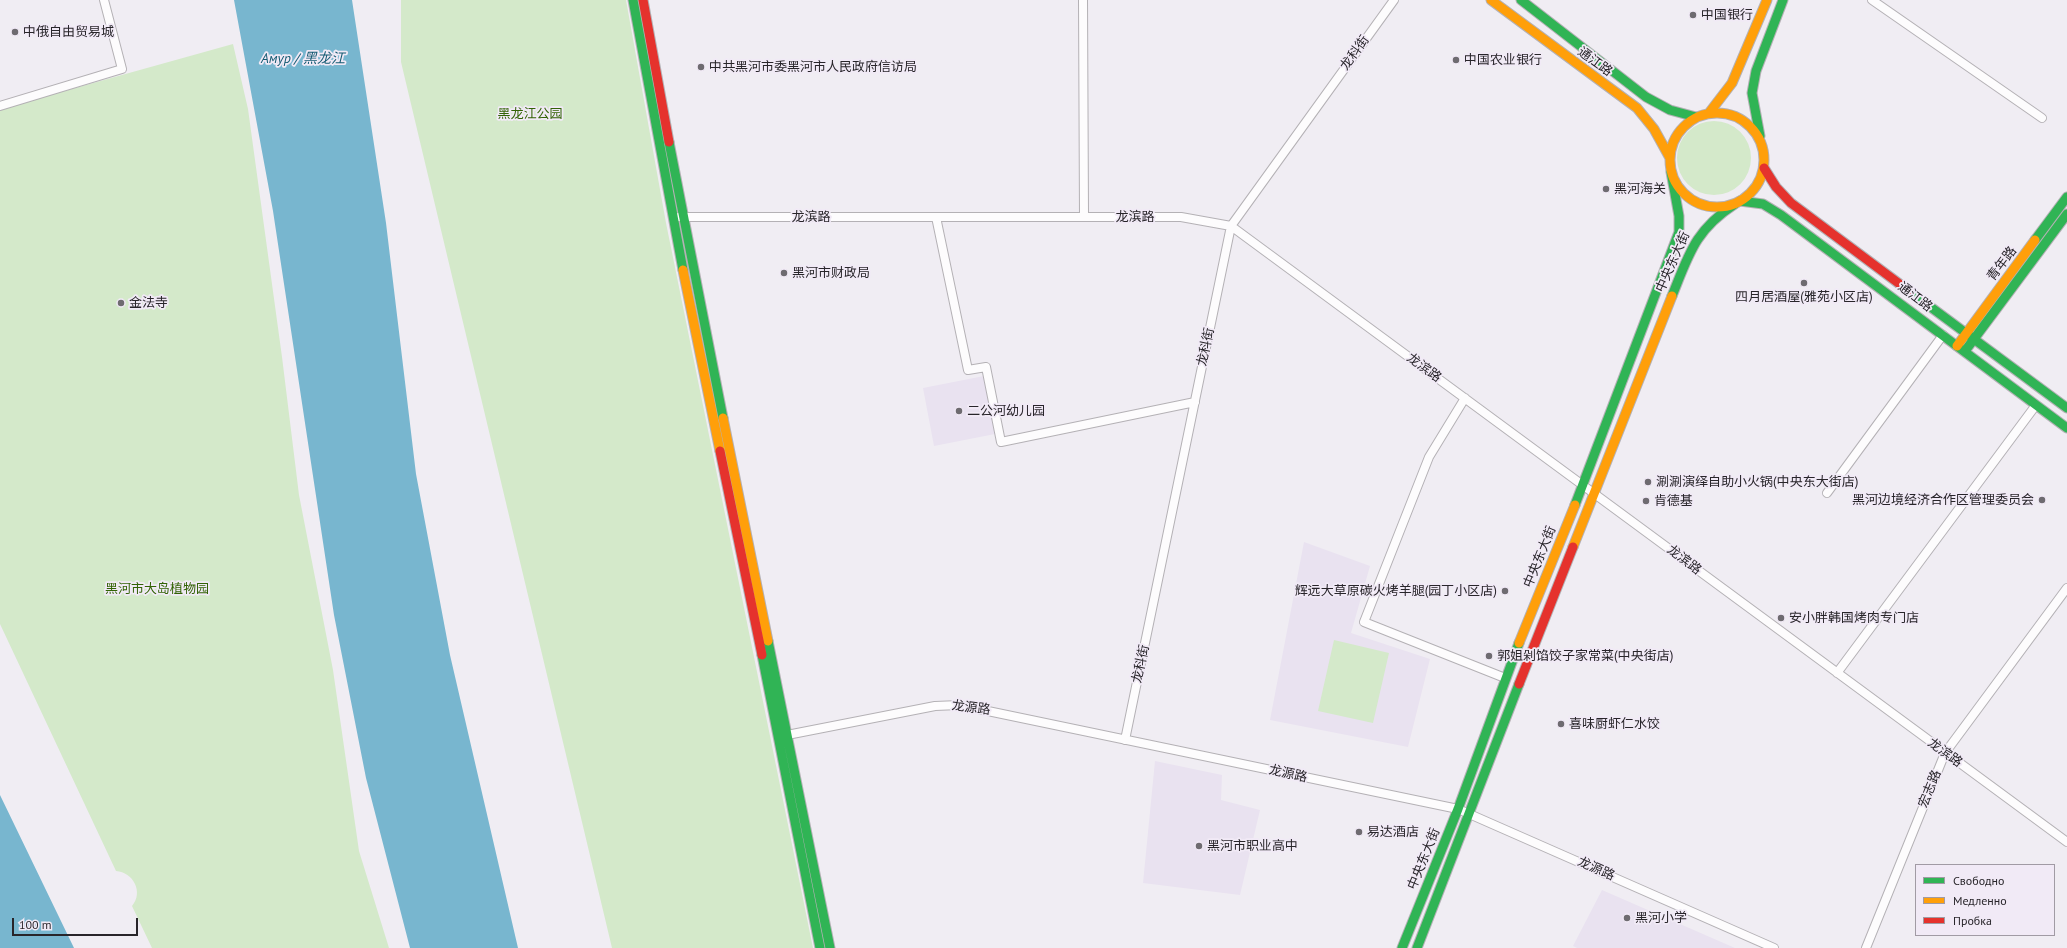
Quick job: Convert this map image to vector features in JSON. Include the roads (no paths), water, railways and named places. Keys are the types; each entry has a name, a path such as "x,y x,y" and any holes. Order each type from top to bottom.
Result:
{"main road":[{"path":"633,0 672,217 830,948"},
{"path":"643,0 683,217 783,736 820,948"},
{"name":"通江路","path":"1491,0 1582,69 1637,108 1654,129 1670,158"},
{"name":"通江路","path":"1521,0 1646,96 1670,110 1696,117"},
{"path":"1709,113 1732,83 1767,0"},
{"path":"1762,144 1752,127 1735,115 1722,112 1709,113 1696,117 1685,124 1677,134 1672,145 1670,158 1671,172 1677,186 1686,195 1697,202 1715,207 1738,203 1756,187 1764,168 1765,156 1752,93 1756,71 1783,0"},
{"name":"通江路","path":"1764,168 1776,187 1790,203 2067,408"},
{"name":"中央东大街","path":"1402,948 1458,809 1505,678 1583,485 1645,318 1674,249 1679,232 1679,216 1671,172"},
{"name":"青年路","path":"1970,336 2067,197"},
{"name":"通江路","path":"1738,203 1763,204 1781,215 2067,428"},
{"name":"中央东大街","path":"1417,948 1468,813 1694,241 1706,225 1738,203"},
{"name":"青年路","path":"1961,348 2067,214"}],"street":[{"path":"0,106 122,69 104,0"},
{"path":"1083,0 1084,217"},
{"name":"龙科街","path":"1125,740 1231,226 1394,0"},
{"path":"1872,0 2042,118"},
{"name":"龙滨路","path":"672,217 1181,217 1231,226 1945,753 2065,838"},
{"path":"936,217 968,370 986,367 1001,442 1195,402"},
{"path":"1827,493 1943,335"},
{"path":"1464,398 1429,456 1364,622 1505,678"},
{"path":"1837,673 2036,405"},
{"name":"宏志路","path":"1866,948 1945,753 2067,588"},
{"name":"龙源路","path":"783,736 935,706 959,705 1458,809 1774,948"}],"water":[{"name":"Амур / 黑龙江","path":"234,0 352,0 386,223 416,474 450,655 518,948 410,948 366,778 334,615 273,211"},
{"path":"0,795 74,948 0,948"}],"place":[{"name":"中国银行","path":"1693,15"},
{"name":"中俄自由贸易城","path":"15,32"},
{"name":"中国农业银行","path":"1456,60"},
{"name":"中共黑河市委黑河市人民政府信访局","path":"701,67"},
{"name":"黑河海关","path":"1606,189"},
{"name":"黑河市财政局","path":"784,273"},
{"name":"四月居酒屋(雅苑小区店)","path":"1804,283"},
{"name":"金法寺","path":"121,303"},
{"name":"二公河幼儿园","path":"959,411"},
{"name":"涮涮演绎自助小火锅(中央东大街店)","path":"1648,482"},
{"name":"黑河边境经济合作区管理委员会","path":"2042,500"},
{"name":"肯德基","path":"1646,501"},
{"name":"辉远大草原碳火烤羊腿(园丁小区店)","path":"1505,591"},
{"name":"安小胖韩国烤肉专门店","path":"1781,618"},
{"name":"郭姐剁馅饺子家常菜(中央街店)","path":"1489,656"},
{"name":"喜味厨虾仁水饺","path":"1561,724"},
{"name":"易达酒店","path":"1359,832"},
{"name":"黑河市职业高中","path":"1199,846"},
{"name":"黑河小学","path":"1627,918"}],"park label":[{"name":"黑龙江公园","path":"530,114"},
{"name":"黑河市大岛植物园","path":"157,589"}]}
